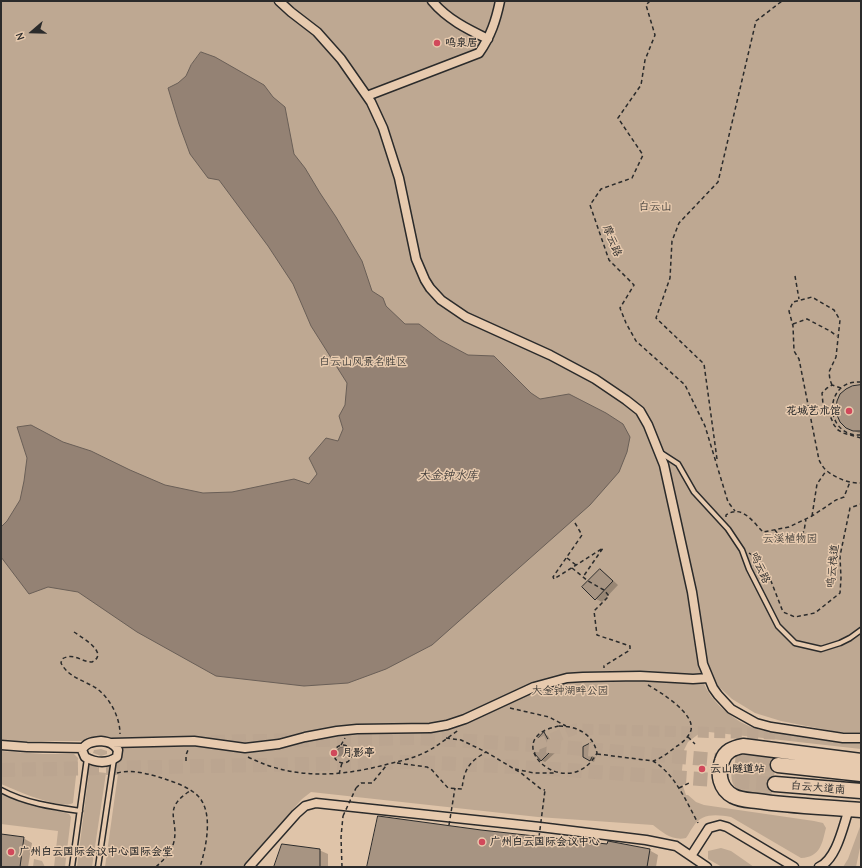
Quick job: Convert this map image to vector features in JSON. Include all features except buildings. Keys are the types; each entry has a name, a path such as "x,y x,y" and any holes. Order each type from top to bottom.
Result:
{"highway":[{"path":"855,809 772,803 734,797 724,788 722,784 720,779 720,764 723,756 730,750 735,747 743,746 861,761"},
{"name":"白云大道南","path":"778,765 861,774"},
{"name":"白云大道南","path":"775,784 861,791"}],"street":[{"path":"279,1 317,32 341,59 371,102 383,128 399,178 416,259 430,288 441,300 466,317 550,355 595,379 626,400 640,412 648,425 664,465 692,592 703,664 712,688 731,709 756,723 770,727 836,737 861,738"},
{"path":"432,1 439,9 463,27 488,39"},
{"path":"367,96 479,53 494,28 500,1"},
{"path":"1,745 83,748 84,746 93,742 100,741 120,743 194,741 246,748 279,744 337,731 357,729 409,730 447,725 534,687 567,678 640,676 693,679 708,678"},
{"path":"83,748 83,754 87,758 99,762 107,762 114,759 119,753 112,743"},
{"path":"249,867 296,814 305,806 316,804 646,840 676,846 707,867"},
{"path":"819,867 829,859 834,852 855,809"},
{"path":"691,856 709,828 720,825 735,831 794,867"}],"lane":[{"name":"鸣云路","path":"658,451 678,464 694,492 728,529 742,550 749,569 778,626 795,643 821,648 840,643 861,630"},
{"path":"72,867 87,758"},
{"path":"98,867 114,759"},
{"path":"1,790 22,799 51,807 80,811"}],"path":[{"name":"摩云路","path":"650,1 646,5 655,35 645,60 641,85 618,118 643,155 632,178 601,189 590,205 609,260 634,284 620,308 626,323 636,341 685,385 705,426 728,502 735,511"},
{"path":"718,465 704,364 656,318 670,278 672,241 679,223 718,182 756,21 782,1"},
{"path":"795,276 799,299"},
{"path":"832,385 829,372 836,357 837,336 840,320 834,310 812,297 799,299 793,302 790,311 794,351 799,359 819,460 826,471 850,482 861,482"},
{"path":"792,324 807,319 837,336"},
{"path":"861,382 848,384 841,388 835,395 832,403 834,420 840,427 847,432 856,435 861,434"},
{"path":"841,388 832,385 827,388 822,393 823,404 828,411 830,419 838,430 861,438"},
{"path":"812,516 817,484 826,471"},
{"path":"728,529 726,515 735,511 744,512 763,532 789,528 812,516 836,500 844,497 850,482"},
{"name":"鸣云栈道","path":"742,550 752,554 771,581 783,612 795,616 815,613 840,593 840,556 846,535 850,508 861,504"},
{"path":"775,530 779,536 788,542 799,540 804,531 806,519"},
{"path":"575,523 582,535 553,577 554,579 603,548 583,577"},
{"path":"566,558 576,565"},
{"path":"572,568 604,590 609,596 594,611 597,635 630,646 630,650 604,666 604,676"},
{"path":"74,632 95,648 98,652 98,656 96,660 92,662 72,656 64,657 61,662 66,671 96,688 106,698 117,719 120,732 120,743"},
{"path":"647,684 670,698 683,711 691,724 691,730 688,737 668,753 653,761"},
{"path":"507,708 549,717 566,726 580,731 590,737 596,747 597,754 587,766 571,773 534,773 513,768"},
{"path":"558,774 536,758 532,747 534,739 544,731 551,728 566,726"},
{"path":"244,754 271,767 290,771 306,774 339,774 386,765 426,752 460,730"},
{"path":"341,745 348,746 352,754 349,760 342,762 336,759 334,754 336,748 341,745 348,735"},
{"path":"688,737 695,744"},
{"path":"446,738 461,740 486,752 513,768 541,790 545,790 539,836"},
{"path":"186,761 186,755 190,748"},
{"path":"395,762 432,770 448,788 462,789 464,774 467,768 472,762 486,752"},
{"path":"597,754 653,761 660,765 679,788 698,823"},
{"path":"339,774 342,762"},
{"path":"342,867 341,837 343,816 356,788 361,784 372,783 386,765"},
{"path":"117,773 131,772 157,776 190,790 203,801 207,818 206,840 200,867"},
{"path":"679,788 689,783"},
{"path":"449,825 455,788"},
{"path":"156,867 169,854 173,845 174,837 172,816 174,806 184,794 190,790"}],"green space":[{"name":"白云山","path":"1,1 861,1 861,732 837,732 781,721 755,713 732,699 717,685 702,678 705,686 715,701 729,714 744,724 766,731 826,740 861,742 861,749 709,732 704,730 688,742 684,750 681,780 686,795 696,802 704,805 823,823 826,828 822,844 817,852 808,857 801,858 731,817 720,815 700,819 696,822 686,838 681,839 668,836 653,825 538,817 311,792 302,799 243,867 105,867 123,738 98,738 82,741 1,740"},
{"path":"101,749 107,751 107,754 101,756 93,753 94,750"},
{"path":"1,751 43,754 74,754 78,758 73,803 58,804 48,802 1,784"},
{"path":"751,752 777,755 771,798 740,792 733,785 731,774 736,760"},
{"path":"89,771 106,773 92,867 77,867"},
{"path":"1,793 26,803 69,814 71,817 65,867 54,867 58,831 1,824"},
{"path":"861,824 861,843 856,867 843,867 848,859"},
{"path":"721,848 731,851 754,867 722,867 708,859 708,851"},
{"path":"34,859 42,861 45,867 33,867"}],"water":[{"name":"大金钟水库","path":"201,52 215,57 264,85 273,97 285,107 294,154 305,168 362,261 372,291 383,298 386,306 405,324 419,324 440,340 468,355 494,356 531,393 540,399 569,394 606,413 623,424 630,437 627,452 619,472 590,505 432,645 386,669 348,683 304,686 216,676 137,632 78,592 48,587 29,594 1,557 1,527 7,521 20,500 27,458 17,427 31,425 63,442 91,451 165,485 203,493 232,492 294,479 309,484 317,474 309,458 326,438 338,441 343,429 339,416 345,405 347,383 311,326 293,284 268,246 219,180 208,178 190,154 168,88 178,83 186,76 191,65"},
{"path":"343,747 348,749 350,754 348,759 343,761 338,759 336,754 338,749"}],"tunnel":[{"path":"536,745 575,729 812,735"},
{"path":"211,742 416,738 536,745 778,765"},
{"path":"1,770 417,762 537,768 775,784"}],"place":[{"name":"鸣泉居","path":"437,43"},
{"name":"花城艺术馆","path":"849,411"},
{"name":"月影亭","path":"334,753"},
{"name":"云山隧道站","path":"702,769"},
{"name":"广州白云国际会议中心","path":"482,842"},
{"name":"广州白云国际会议中心国际会堂","path":"11,852"}],"park label":[{"name":"白云山风景名胜区","path":"363,362"},
{"name":"云溪植物园","path":"790,539"},
{"name":"大金钟湖畔公园","path":"570,691"}]}
